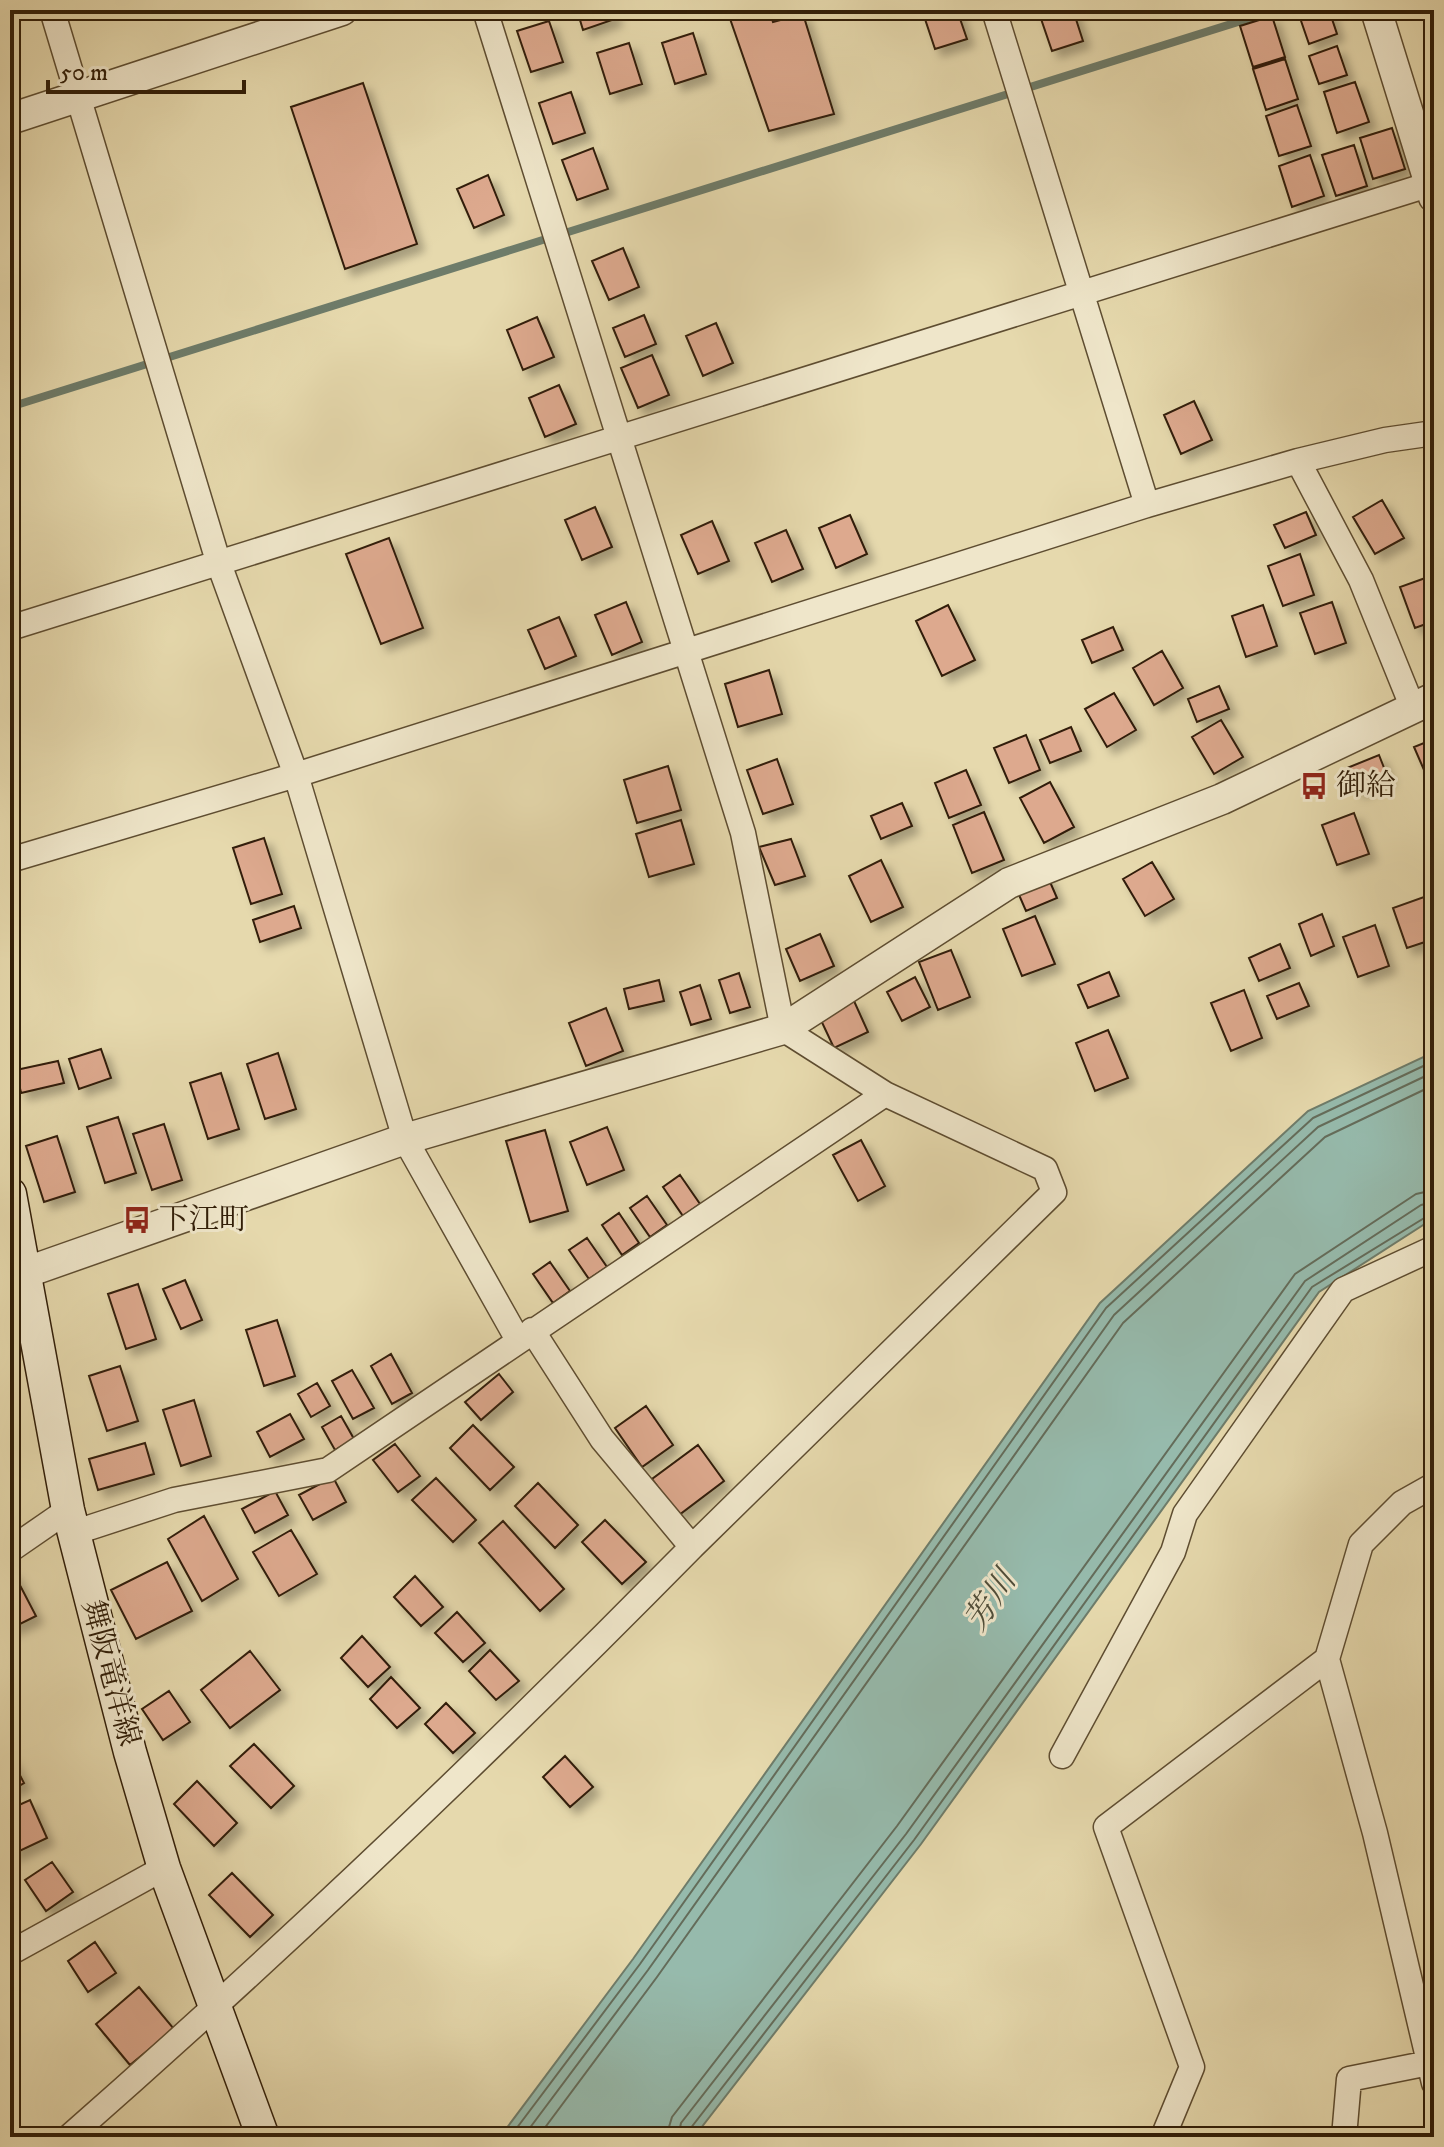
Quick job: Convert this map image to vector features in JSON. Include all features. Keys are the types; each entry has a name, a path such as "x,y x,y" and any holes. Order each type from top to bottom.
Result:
{"main road":[{"name":"舞阪竜洋線","path":"10,1194 18,1275 71,1522 164,1868 263,2137"}],"street":[{"path":"52,10 81,97 218,561 296,775 405,1139 525,1335 602,1439 692,1547"},
{"path":"10,119 342,10"},
{"path":"69,2137 214,2009 502,1739 692,1547 1054,1192 1045,1169 885,1094 783,1029 743,833 689,652 485,10"},
{"path":"994,10 1084,292 1147,505"},
{"path":"10,628 1084,292 1433,188 1376,10"},
{"path":"10,860 296,775 1147,505 1298,461 1385,440 1434,433"},
{"path":"18,1275 405,1139 783,1029 1009,883 1222,799 1423,702 1298,461"},
{"path":"10,1550 71,1522 328,1470 885,1094"},
{"path":"1062,1756 1173,1552 1185,1514 1343,1290 1434,1248"},
{"path":"1344,2137 1349,2079 1432,2073 1375,1833 1327,1659 1361,1544 1402,1503 1434,1485"},
{"path":"1163,2137 1192,2067 1106,1827 1327,1659"},
{"path":"10,1953 164,1868"}],"water":[{"name":"芳川","path":"1434,1052 1434,1218 1319,1292 921,1844 694,2137 500,2137 633,1959 1100,1303 1308,1111"}],"building":[{"path":"577,10 612,10 615,19 583,30"},
{"path":"727,10 769,10 773,22 803,14 834,114 769,131"},
{"path":"922,10 957,10 967,39 935,49"},
{"path":"1038,10 1073,10 1083,41 1052,51"},
{"path":"1314,10 1329,10 1337,34 1309,44 1299,15"},
{"path":"1272,16 1285,57 1253,67 1240,26"},
{"path":"549,21 563,62 531,72 517,31"},
{"path":"693,33 706,74 675,84 662,43"},
{"path":"629,43 642,84 610,94 597,53"},
{"path":"1337,46 1347,75 1319,84 1309,56"},
{"path":"1285,59 1298,99 1266,110 1253,69"},
{"path":"1355,82 1369,122 1337,133 1324,92"},
{"path":"363,83 417,244 345,269 291,107"},
{"path":"571,92 585,133 553,144 539,103"},
{"path":"1297,105 1311,146 1279,156 1266,116"},
{"path":"1392,128 1405,169 1373,179 1360,138"},
{"path":"1354,145 1367,186 1336,196 1322,155"},
{"path":"593,148 608,189 577,200 562,160"},
{"path":"1310,155 1324,196 1292,207 1279,166"},
{"path":"488,175 504,215 474,228 457,189"},
{"path":"623,248 639,287 609,300 592,261"},
{"path":"644,315 656,344 625,357 613,328"},
{"path":"537,317 554,357 523,370 507,330"},
{"path":"716,323 733,363 703,376 686,336"},
{"path":"652,355 669,395 638,408 621,368"},
{"path":"559,385 576,424 545,437 529,398"},
{"path":"1194,401 1212,440 1181,454 1164,415"},
{"path":"1382,500 1404,538 1375,554 1353,517"},
{"path":"595,507 612,547 582,560 565,520"},
{"path":"1306,512 1316,535 1285,548 1274,525"},
{"path":"850,515 867,554 836,568 819,528"},
{"path":"712,521 729,561 698,574 681,535"},
{"path":"786,530 803,569 772,582 755,543"},
{"path":"389,538 423,628 381,644 346,554"},
{"path":"1300,554 1314,595 1283,606 1268,566"},
{"path":"1431,576 1434,621 1415,628 1400,587"},
{"path":"626,602 642,642 612,655 595,615"},
{"path":"1332,602 1346,643 1315,654 1300,613"},
{"path":"948,605 975,660 942,676 916,621"},
{"path":"1263,605 1277,646 1246,657 1232,616"},
{"path":"559,617 576,656 545,669 528,630"},
{"path":"1113,627 1123,650 1092,663 1082,640"},
{"path":"1162,651 1183,688 1154,705 1133,668"},
{"path":"769,670 782,714 738,727 725,684"},
{"path":"1219,686 1229,709 1197,722 1188,699"},
{"path":"1114,693 1136,730 1107,747 1085,709"},
{"path":"1221,720 1243,757 1214,774 1192,737"},
{"path":"1071,727 1081,751 1050,763 1040,740"},
{"path":"1026,735 1040,770 1009,783 994,748"},
{"path":"1434,739 1434,766 1424,770 1414,747"},
{"path":"1379,755 1388,778 1357,791 1347,768"},
{"path":"777,759 793,804 763,814 747,770"},
{"path":"668,766 681,810 637,823 624,780"},
{"path":"966,770 981,805 949,818 935,783"},
{"path":"1050,782 1074,827 1044,843 1020,798"},
{"path":"902,803 912,826 881,839 871,816"},
{"path":"984,812 1004,860 972,873 953,825"},
{"path":"1354,813 1369,854 1337,865 1322,825"},
{"path":"681,820 694,864 649,877 636,834"},
{"path":"264,838 282,894 251,904 233,848"},
{"path":"791,839 805,876 775,885 759,847"},
{"path":"881,860 903,907 871,922 849,876"},
{"path":"1152,862 1174,899 1145,916 1123,879"},
{"path":"1047,875 1057,898 1026,911 1016,888"},
{"path":"1424,897 1434,924 1434,939 1407,948 1393,908"},
{"path":"294,906 301,928 260,942 253,920"},
{"path":"1322,914 1334,946 1311,956 1299,924"},
{"path":"1035,916 1055,964 1022,976 1003,929"},
{"path":"1375,925 1389,966 1358,977 1343,937"},
{"path":"820,934 834,966 800,981 786,949"},
{"path":"1280,944 1290,968 1259,981 1249,958"},
{"path":"951,950 970,997 938,1010 919,962"},
{"path":"1109,972 1119,996 1088,1008 1078,985"},
{"path":"739,973 750,1007 730,1013 719,980"},
{"path":"915,977 930,1007 902,1021 887,992"},
{"path":"659,980 664,1001 629,1009 624,989"},
{"path":"1299,983 1309,1006 1277,1019 1267,996"},
{"path":"700,985 711,1019 691,1025 680,992"},
{"path":"1244,990 1262,1038 1231,1051 1211,1003"},
{"path":"854,1001 868,1032 834,1048 819,1016"},
{"path":"606,1008 623,1051 586,1066 569,1023"},
{"path":"1108,1030 1128,1078 1095,1091 1076,1043"},
{"path":"101,1049 111,1078 79,1089 69,1059"},
{"path":"278,1053 296,1109 265,1119 247,1064"},
{"path":"58,1061 64,1083 21,1093 16,1070"},
{"path":"221,1073 239,1129 208,1139 190,1083"},
{"path":"118,1117 136,1173 105,1183 87,1127"},
{"path":"164,1124 182,1180 152,1190 133,1134"},
{"path":"607,1127 624,1170 587,1185 570,1142"},
{"path":"545,1130 568,1211 530,1222 506,1141"},
{"path":"57,1136 75,1192 44,1202 26,1146"},
{"path":"861,1140 885,1186 858,1201 833,1155"},
{"path":"680,1175 700,1204 683,1216 663,1187"},
{"path":"647,1196 667,1225 650,1237 630,1208"},
{"path":"619,1213 639,1243 622,1255 602,1225"},
{"path":"587,1238 607,1267 589,1279 569,1250"},
{"path":"550,1262 570,1291 553,1303 533,1274"},
{"path":"185,1280 202,1320 181,1329 163,1289"},
{"path":"138,1284 156,1339 126,1349 108,1294"},
{"path":"277,1320 295,1376 264,1386 246,1330"},
{"path":"391,1354 412,1393 392,1404 371,1366"},
{"path":"120,1366 138,1421 107,1431 89,1376"},
{"path":"352,1370 374,1408 353,1419 332,1381"},
{"path":"499,1374 513,1392 481,1420 465,1402"},
{"path":"317,1383 330,1406 311,1417 298,1394"},
{"path":"194,1400 211,1456 181,1466 163,1410"},
{"path":"646,1406 673,1445 642,1467 615,1428"},
{"path":"290,1414 304,1439 270,1457 257,1432"},
{"path":"341,1416 354,1439 335,1450 322,1427"},
{"path":"473,1425 514,1467 490,1490 450,1448"},
{"path":"145,1443 154,1474 98,1490 89,1459"},
{"path":"395,1444 420,1476 398,1492 373,1460"},
{"path":"698,1445 724,1481 679,1515 652,1479"},
{"path":"333,1477 346,1502 313,1520 299,1495"},
{"path":"436,1478 476,1520 453,1542 412,1500"},
{"path":"538,1483 578,1525 555,1548 515,1506"},
{"path":"275,1491 288,1515 255,1533 242,1509"},
{"path":"204,1516 238,1579 202,1601 168,1539"},
{"path":"605,1520 646,1562 622,1584 582,1542"},
{"path":"503,1521 564,1589 540,1611 479,1543"},
{"path":"291,1530 317,1574 279,1596 253,1552"},
{"path":"167,1562 192,1611 136,1639 111,1590"},
{"path":"10,1571 36,1616 10,1629"},
{"path":"415,1576 443,1607 421,1626 394,1597"},
{"path":"457,1612 485,1643 463,1662 435,1633"},
{"path":"362,1636 390,1667 368,1687 341,1658"},
{"path":"490,1650 519,1681 496,1700 469,1671"},
{"path":"250,1651 280,1690 230,1728 201,1690"},
{"path":"391,1677 420,1708 397,1728 370,1699"},
{"path":"169,1691 190,1722 163,1740 142,1709"},
{"path":"446,1703 475,1733 453,1753 425,1724"},
{"path":"254,1744 294,1786 271,1808 230,1766"},
{"path":"10,1756 24,1783 10,1791"},
{"path":"565,1756 593,1787 570,1807 543,1777"},
{"path":"197,1781 237,1823 214,1846 174,1804"},
{"path":"30,1800 47,1838 11,1855 10,1809"},
{"path":"52,1862 73,1892 46,1911 25,1880"},
{"path":"232,1873 273,1915 250,1937 209,1895"},
{"path":"95,1942 116,1973 88,1992 68,1961"},
{"path":"139,1987 174,2029 130,2065 96,2024"}],"waterway":[{"path":"10,407 1276,10"}],"place":[{"name":"御給","path":"1314,786"},
{"name":"下江町","path":"137,1220"}]}
